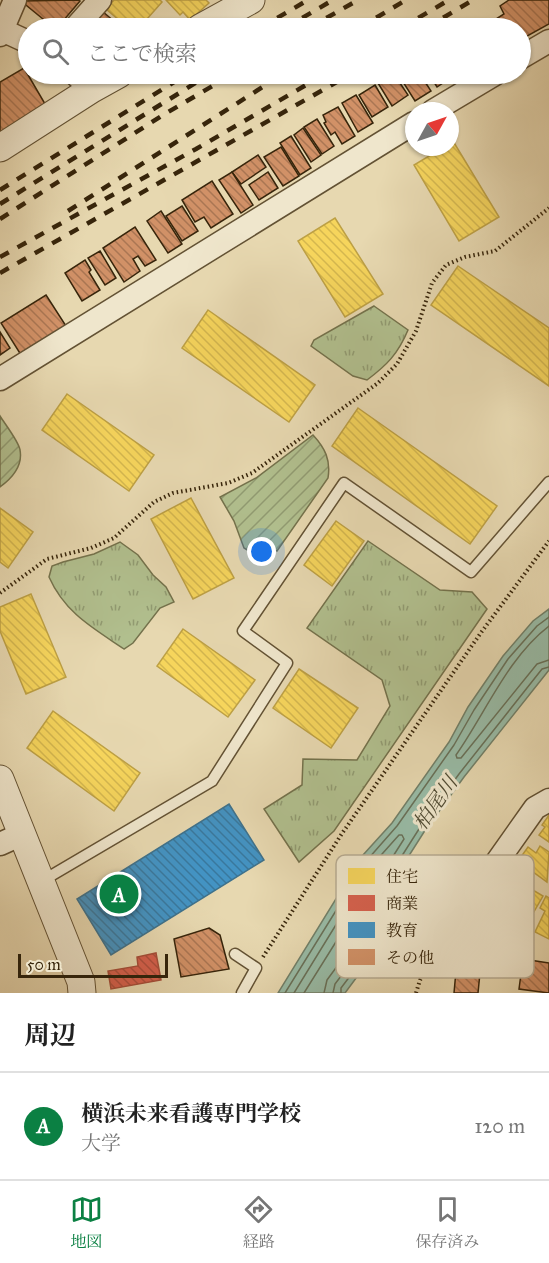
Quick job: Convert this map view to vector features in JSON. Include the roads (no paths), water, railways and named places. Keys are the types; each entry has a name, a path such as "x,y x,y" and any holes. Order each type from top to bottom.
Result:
{"street":[{"path":"15,0 1,33 18,39"},
{"path":"84,18 100,0"},
{"path":"218,18 251,0"},
{"path":"531,52 549,41"},
{"path":"0,148 79,84"},
{"path":"448,102 478,84"},
{"path":"0,379 405,129"},
{"path":"0,779 11,839 42,882 81,982 82,993"},
{"path":"501,855 534,808 549,800"}],"lane":[{"path":"42,882 212,781 287,663 243,631 344,483 471,572 549,482"},
{"path":"235,954 256,968 242,993"}],"water":[{"name":"柏尾川","path":"549,609 549,670 464,777 409,855 363,855 392,823 449,742 468,707 503,656 533,621"},
{"path":"336,899 336,978 356,978 345,993 278,993"}],"railway":[{"path":"277,18 308,0"},
{"path":"302,18 333,0"},
{"path":"326,18 358,0"},
{"path":"376,18 406,0"},
{"path":"418,18 449,0"},
{"path":"443,18 473,0"},
{"path":"0,190 171,84"},
{"path":"0,204 194,84"},
{"path":"0,219 216,84"},
{"path":"68,211 267,84"},
{"path":"0,257 196,149 308,84"},
{"path":"0,273 333,84"}],"place":[{"name":"横浜未来看護専門学校","path":"119,894"}]}
